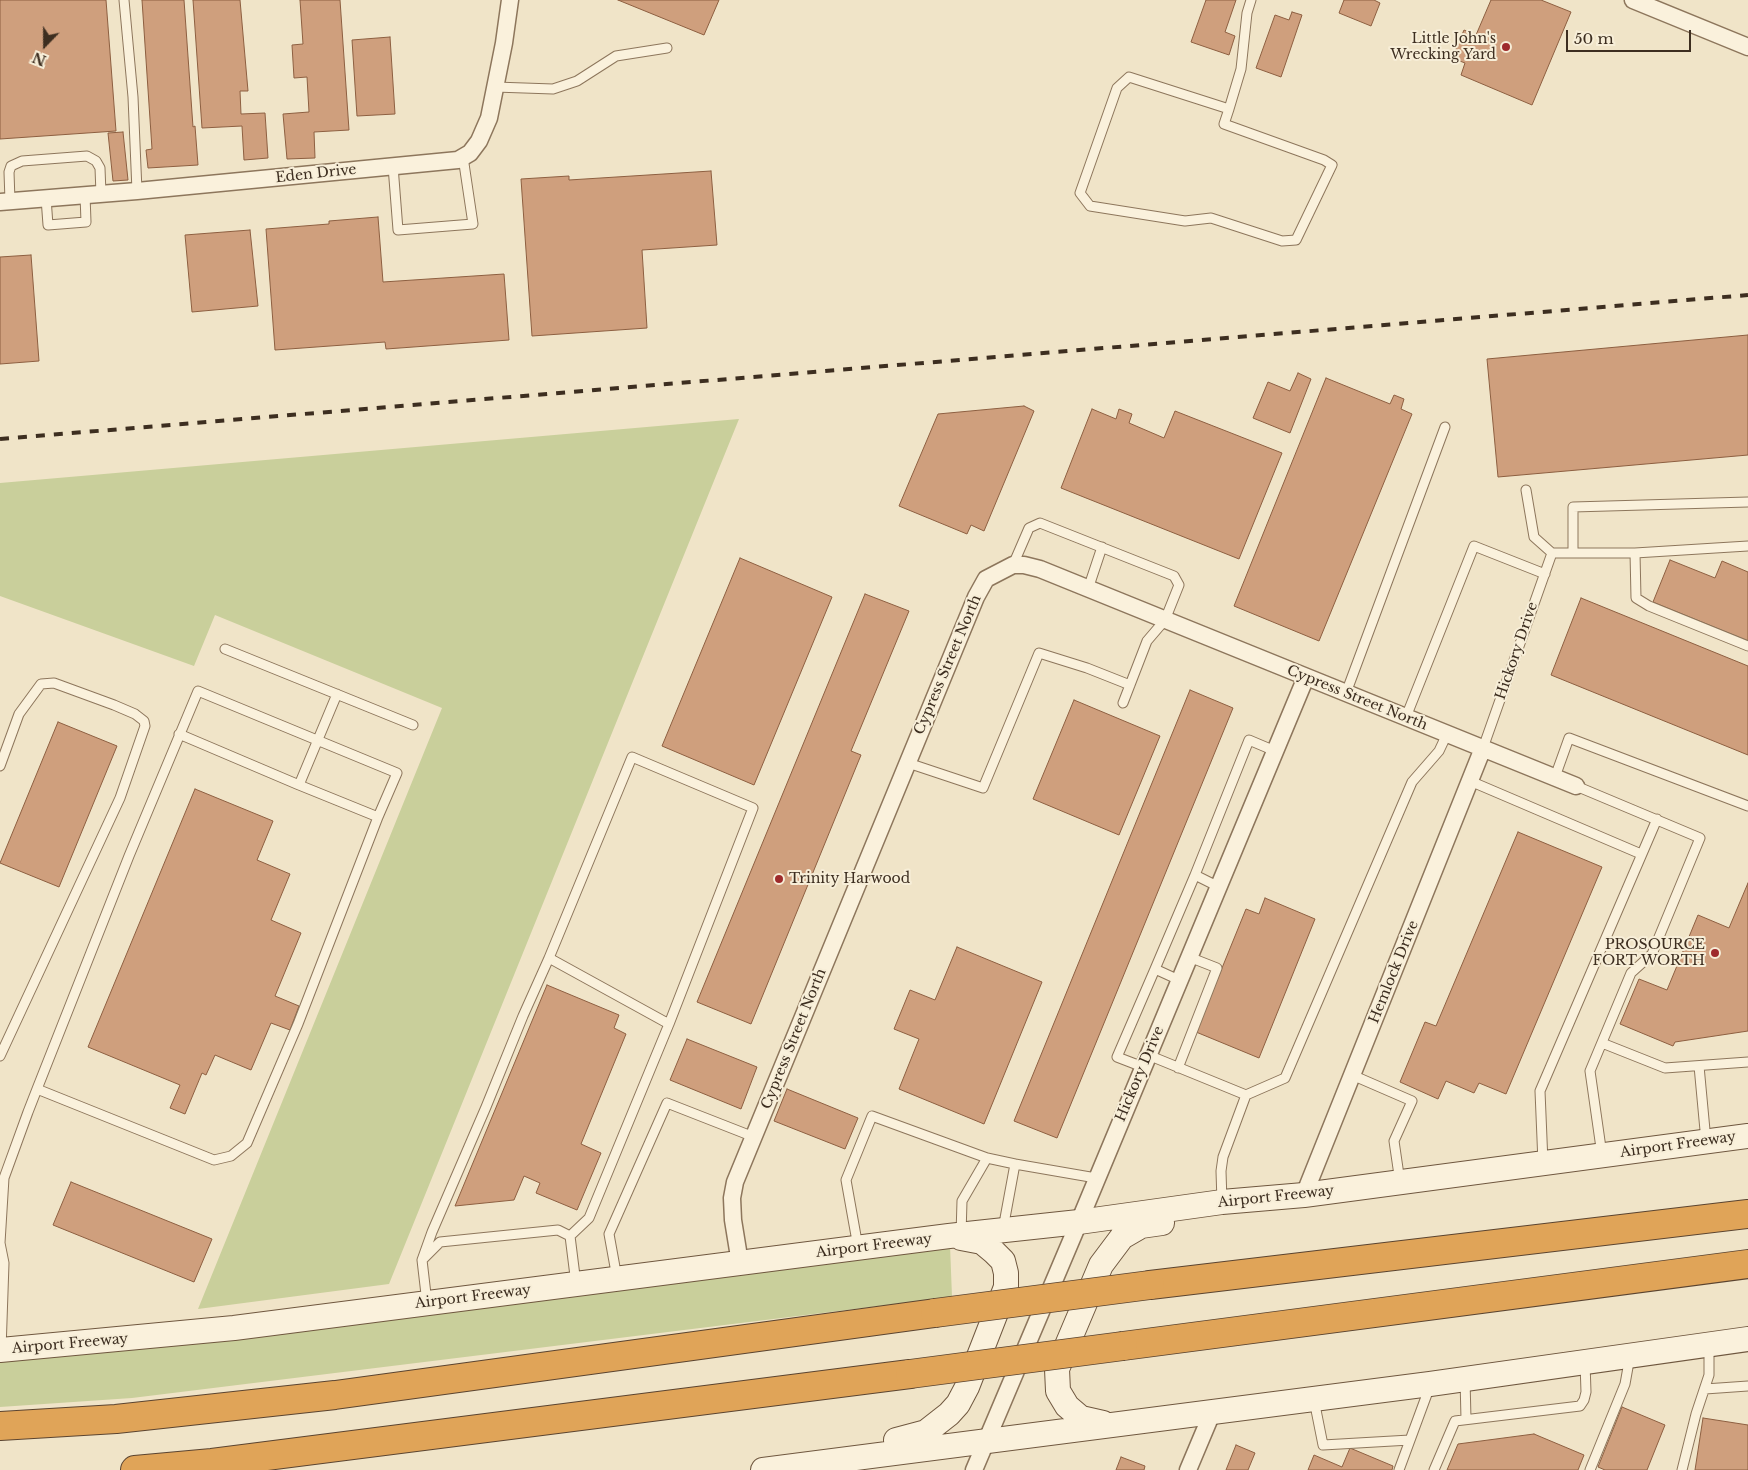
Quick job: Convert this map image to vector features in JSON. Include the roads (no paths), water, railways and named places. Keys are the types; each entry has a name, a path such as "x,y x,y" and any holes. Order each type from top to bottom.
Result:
{"highway":[{"path":"0,1426 116,1419 335,1395 1150,1285 1748,1214"},
{"path":"135,1470 231,1460 910,1374 1748,1264"}],"main road":[{"name":"Airport Freeway","path":"0,1350 234,1328 955,1235 1079,1222 1222,1202 1304,1195 1748,1136"},
{"path":"1112,1426 1081,1418 1067,1406 1058,1391 1057,1369 1101,1265 1122,1237 1141,1226 1207,1216 1222,1202"},
{"path":"771,1469 926,1432 949,1414 958,1404 967,1387 1006,1287 1006,1273 1003,1261 982,1242 955,1235"},
{"path":"771,1469 1430,1384 1748,1339"}],"street":[{"path":"463,158 470,153 479,141 489,118 504,43 510,0"},
{"path":"1633,0 1748,47"},
{"name":"Eden Drive","path":"5,202 138,192 463,158"},
{"name":"Cypress Street North","path":"740,1263 733,1220 732,1198 735,1182 976,597 986,578 1013,565 1024,565 1040,569 1576,786"},
{"name":"Hickory Drive","path":"974,1470 1306,677"},
{"name":"Hemlock Drive","path":"1304,1195 1483,748"},
{"path":"1188,1470 1212,1413"}],"lane":[{"path":"124,0 138,192"},
{"path":"1229,109 1129,77 1117,88 1080,193 1090,206 1185,221 1211,218 1282,240 1296,240 1332,165 1324,160 1224,124 1229,109 1241,69 1247,13 1251,0"},
{"path":"495,87 553,88 577,81 616,56 667,48"},
{"path":"5,202 11,166 22,161 87,156 96,161 100,168 86,222 48,225 46,198"},
{"path":"393,166 398,230 473,224 463,158"},
{"path":"1346,693 1445,427"},
{"path":"1526,490 1534,536 1552,553 1635,553 1748,546"},
{"path":"1573,553 1573,507 1748,502"},
{"path":"1013,565 1029,528 1040,523 1174,576 1179,585 1165,620 1147,641 1123,704"},
{"path":"1406,717 1474,546 1545,574"},
{"path":"1088,589 1102,547"},
{"name":"Hickory Drive","path":"1483,748 1552,553"},
{"path":"1635,553 1636,598 1649,606 1748,646"},
{"path":"226,649 414,725"},
{"path":"908,763 983,788 1039,654 1086,668 1130,685"},
{"path":"0,766 19,714 41,684 54,683 114,705 135,714 144,721 145,726 120,798 0,1056"},
{"path":"0,1350 4,1263 0,1243 4,1178 37,1090 198,690 397,773 378,817 298,1024 247,1143 231,1156 214,1160 37,1090"},
{"path":"299,785 337,694"},
{"path":"179,734 378,817"},
{"path":"1275,751 1249,740 1195,876 1117,1057 1178,1068 1246,1095 1285,1078 1412,782 1438,751 1447,734"},
{"path":"1555,777 1569,738 1748,806"},
{"path":"427,1303 422,1260 432,1232 549,958 632,757 753,808 669,1024 589,1218 570,1236"},
{"path":"1470,781 1642,854"},
{"path":"1576,786 1700,838 1652,954 1631,973 1590,1071 1602,1155"},
{"path":"1543,1163 1540,1091 1657,819"},
{"path":"1195,876 1219,886"},
{"path":"1178,1068 1217,968 1189,957"},
{"path":"549,958 669,1024"},
{"path":"1155,970 1179,980"},
{"path":"1602,1042 1665,1068 1748,1062"},
{"path":"1698,1066 1706,1141"},
{"path":"1352,1075 1412,1101 1394,1141 1400,1182"},
{"path":"1222,1202 1221,1171 1223,1157 1246,1095"},
{"path":"617,1279 609,1234 667,1103 754,1137"},
{"path":"858,1248 846,1180 872,1116 987,1158 1096,1178"},
{"path":"955,1235 962,1201 987,1158"},
{"path":"1003,1230 1015,1164"},
{"path":"422,1260 440,1242 558,1230 570,1236"},
{"path":"570,1236 576,1284"},
{"path":"1682,1470 1696,1414 1709,1375 1709,1344"},
{"path":"1590,1470 1625,1384 1630,1356"},
{"path":"1434,1470 1455,1420 1580,1406 1586,1392 1585,1362"},
{"path":"1465,1379 1466,1419"},
{"path":"1399,1470 1430,1384"},
{"path":"1705,1388 1748,1386"},
{"path":"1314,1399 1323,1444 1410,1440"}],"railway":[{"path":"0,439 1748,295"}],"place":[{"name":"Little John's Wrecking Yard","path":"1506,47"},
{"name":"Trinity Harwood","path":"779,879"},
{"name":"PROSOURCE FORT WORTH","path":"1715,953"}]}
